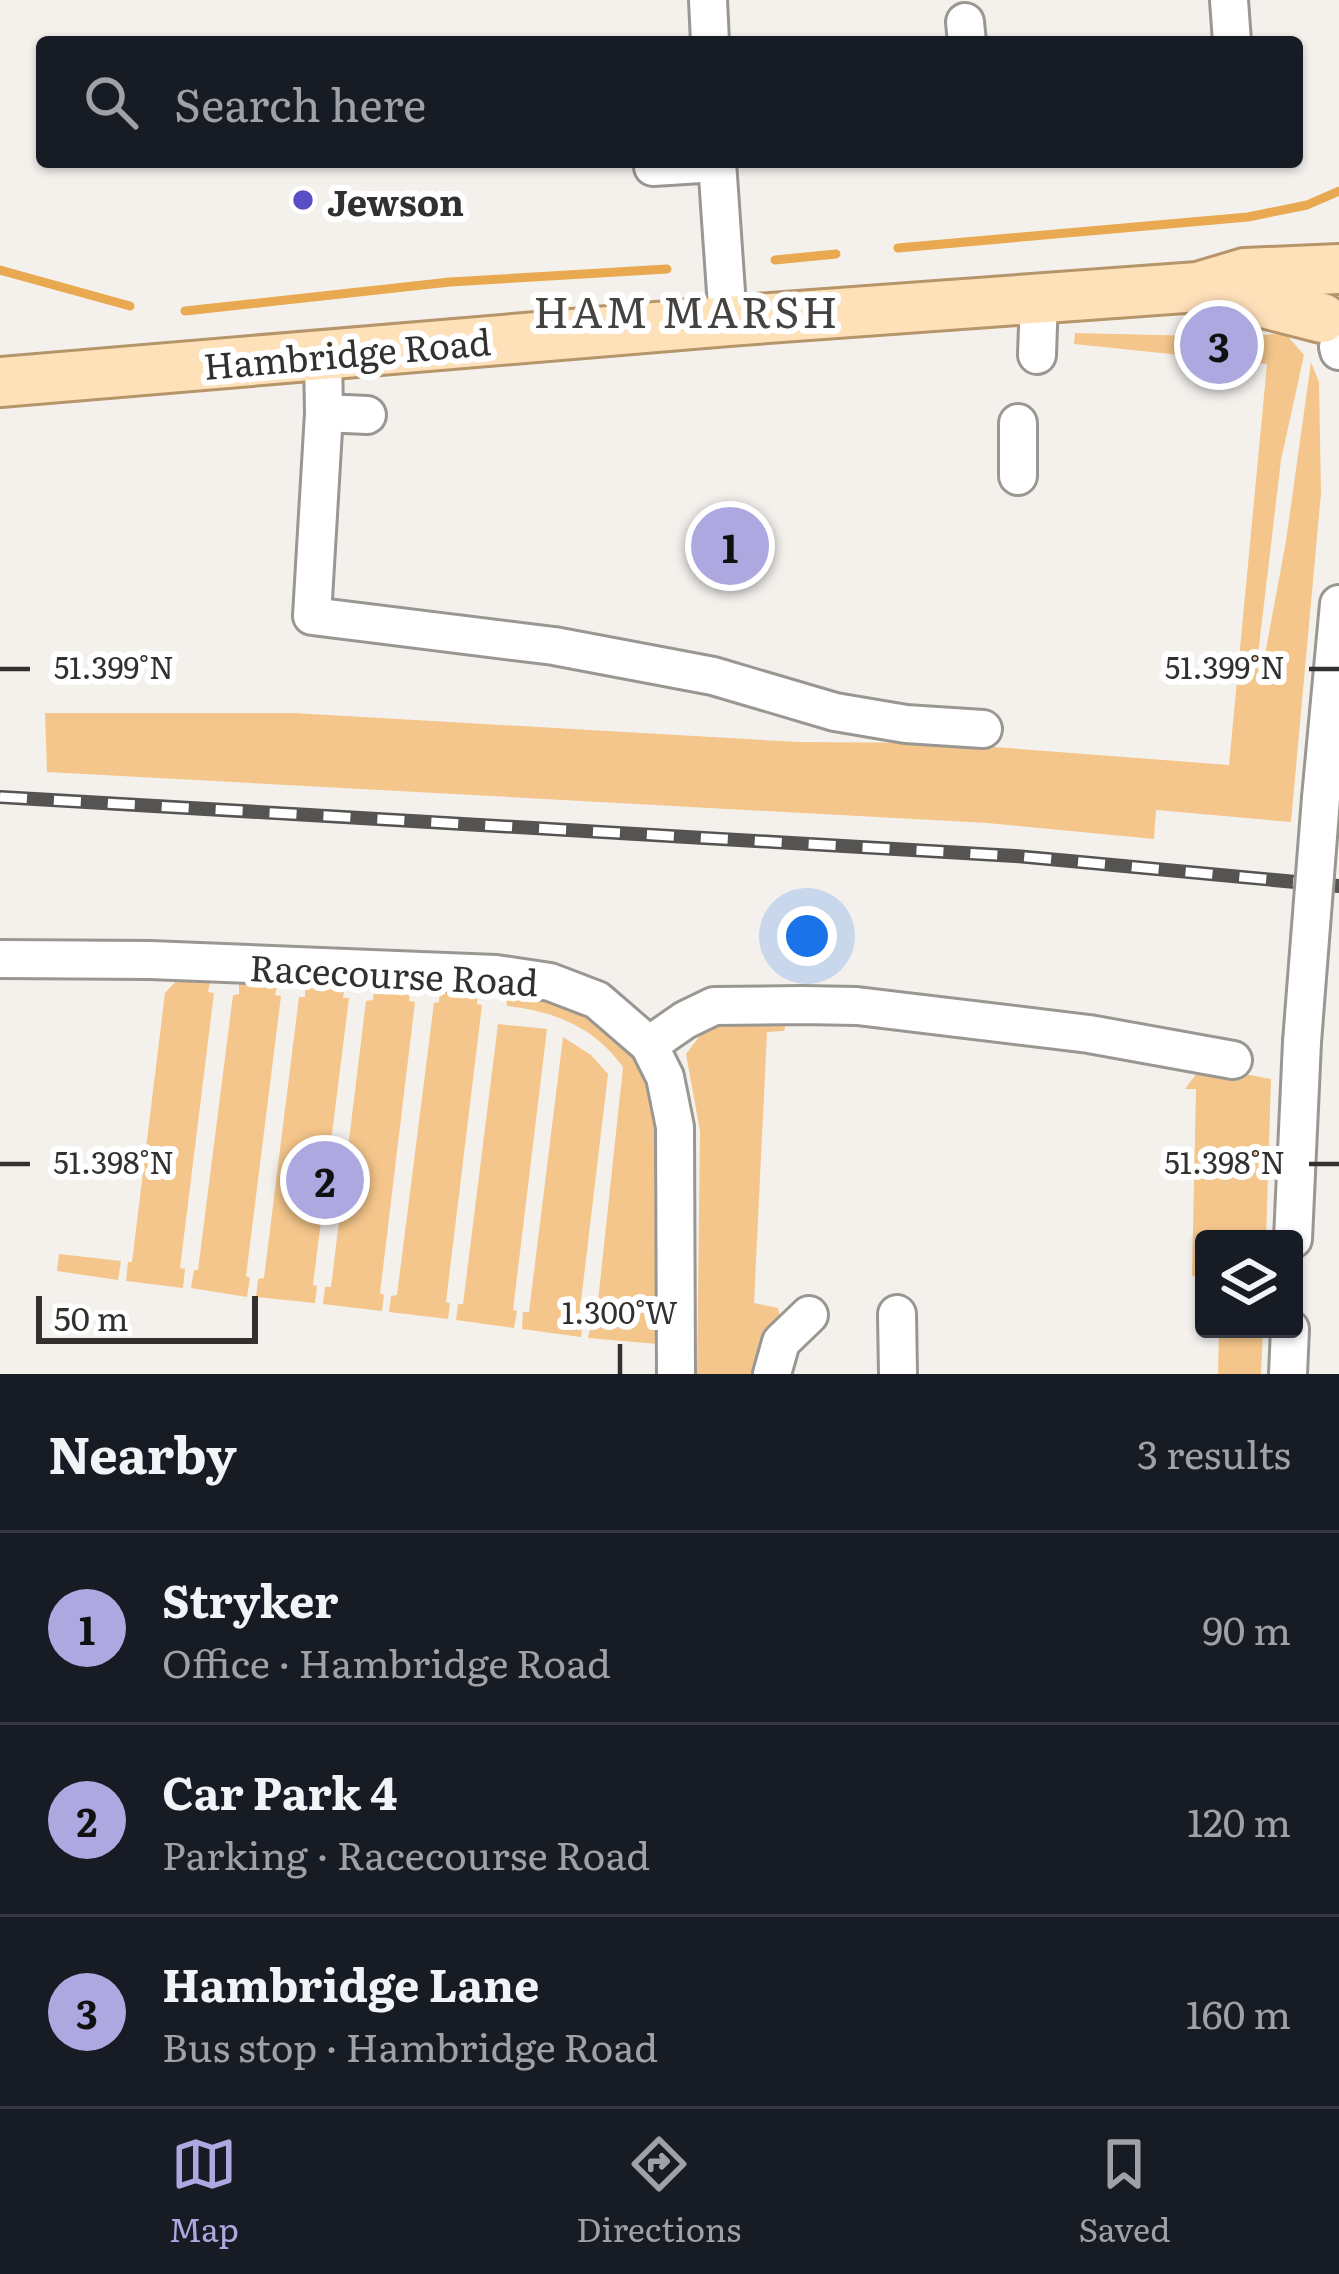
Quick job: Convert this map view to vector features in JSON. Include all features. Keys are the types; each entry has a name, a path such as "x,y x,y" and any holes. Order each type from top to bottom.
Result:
{"main road":[{"name":"Hambridge Road","path":"0,382 1198,287 1245,273 1339,269"},
{"path":"1335,341 1323,295 1339,269"},
{"name":"Hambridge Road","path":"1198,287 1335,341"}],"street":[{"path":"708,0 710,36"},
{"path":"1229,0 1232,36"},
{"path":"717,168 728,321"},
{"path":"1037,355 1039,297"},
{"path":"322,355 324,412 312,616 554,646 712,676 835,712 906,724 982,729"},
{"path":"324,412 367,415"},
{"path":"1018,423 1018,476"},
{"path":"1293,1230 1302,1042 1339,604"},
{"name":"Racecourse Road","path":"0,958 150,960 531,978 573,988 596,1000 650,1045 672,1102 676,1374"},
{"path":"650,1045 700,1010 802,1004 857,1006 1088,1034 1233,1060"},
{"path":"897,1314 898,1374"},
{"path":"772,1374 781,1342 808,1315"},
{"path":"1288,1374 1290,1338"}],"shaded area":[{"path":"1075,333 1241,337 1285,333 1304,355 1281,460 1257,663 1263,665 1311,362 1319,382 1321,493 1291,822 1156,810 1154,839 987,823 47,772 45,713 294,713 799,742 942,743 1229,765 1267,364 1074,344"},
{"path":"179,978 211,978 208,992 214,993 180,1268 185,1269 183,1288 126,1281 165,993"},
{"path":"239,980 278,983 275,995 281,996 247,1297 191,1288 194,1270 198,1270 233,995 239,994"},
{"path":"305,984 345,985 343,998 349,998 313,1285 317,1286 315,1303 256,1297 258,1279 264,1278 299,997 305,997"},
{"path":"375,984 411,985 409,1001 415,1002 380,1293 384,1295 382,1311 323,1304 325,1287 331,1287 366,1001 373,1000"},
{"path":"440,988 478,990 477,1004 482,1005 446,1302 450,1303 448,1319 389,1312 391,1296 397,1295 434,1003 439,1002"},
{"path":"510,991 582,1006 636,1052 657,1091 661,1341 657,1344 588,1338 596,1320 623,1067 600,1041 572,1024 507,1006"},
{"path":"706,1020 786,1024 784,1031 767,1032 754,1303 778,1308 780,1318 760,1374 697,1374 700,1131 686,1054 702,1033 698,1025"},
{"path":"498,1024 547,1029 514,1328 456,1320 458,1304 463,1304"},
{"path":"563,1037 591,1055 608,1074 579,1318 583,1320 581,1337 522,1329 523,1312 529,1312"},
{"path":"1202,1066 1271,1079 1266,1230 1195,1230 1195,1276 1192,1276 1196,1089 1185,1089"},
{"path":"59,1254 121,1261 118,1280 57,1271"},
{"path":"1219,1338 1263,1338 1261,1374 1218,1374"}],"waterway":[{"path":"898,248 1248,217 1307,205 1339,191"},
{"path":"775,260 836,254"},
{"path":"185,311 450,282 667,269"},
{"path":"0,270 130,306"}],"railway":[{"path":"0,797 1015,856 1339,886"}],"place":[{"name":"Jewson","path":"303,200"},
{"name":"Hambridge Lane","path":"1219,345"},
{"name":"Stryker","path":"730,546"},
{"name":"Car Park 4","path":"325,1180"}],"district":[{"name":"HAM MARSH","path":"687,310"}]}
